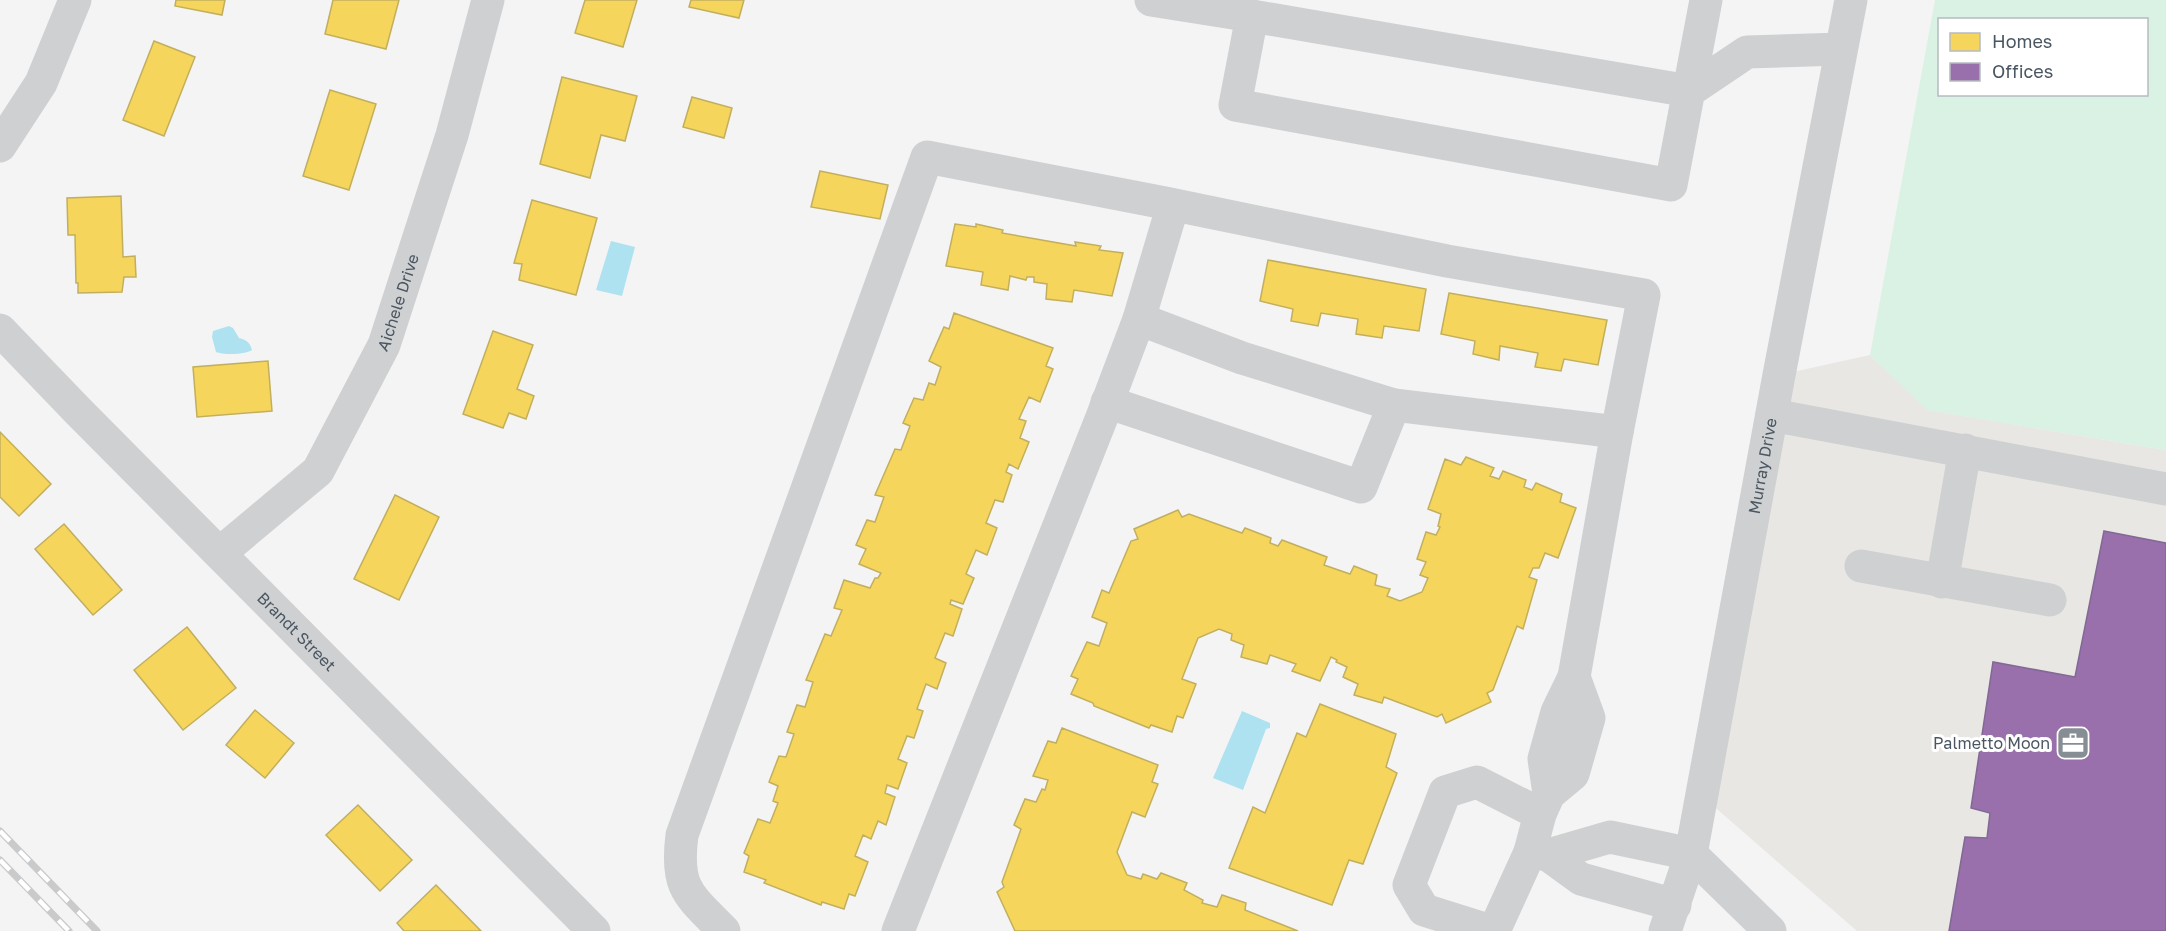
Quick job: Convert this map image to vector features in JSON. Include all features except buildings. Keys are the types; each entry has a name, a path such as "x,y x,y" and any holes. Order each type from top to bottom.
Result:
{"street":[{"path":"0,146 41,83 75,0"},
{"name":"Aichele Drive","path":"220,553 318,471 384,345 452,135 488,0"},
{"path":"1151,0 1689,91 1747,52 1842,49"},
{"path":"1252,16 1234,105 1671,185 1706,0"},
{"name":"Murray Drive","path":"1670,918 1691,854 1851,0"},
{"path":"724,931 689,894 682,879 679,861 682,835 927,157 1447,261 1644,295 1617,432 1575,677 1557,712 1565,743 1545,759 1544,804 1539,854 1493,931 1424,910 1408,885 1445,792 1477,782 1544,804"},
{"path":"898,931 1139,319 1173,205"},
{"path":"1139,319 1242,358 1394,405 1617,432"},
{"name":"Brandt Street","path":"0,330 594,931"},
{"path":"1107,402 1360,487 1394,405"},
{"path":"1772,415 2166,489"},
{"path":"1942,582 1965,450"},
{"path":"1861,566 2050,600"},
{"path":"1539,854 1610,837 1691,854 1770,931"},
{"path":"1539,854 1581,879 1670,918"}],"shaded area":[{"path":"1870,355 1928,410 2166,450 2166,931 1857,931 1702,796 1779,375"}],"green space":[{"path":"1935,0 2166,0 2166,450 1927,410 1870,355"}],"water":[{"path":"611,241 635,247 622,296 596,290"},
{"path":"229,326 239,338 249,343 252,350 234,354 216,352 212,337 213,331"},
{"path":"1242,711 1270,723 1270,728 1266,729 1243,790 1213,778"}],"railway":[{"path":"0,831 97,931"},
{"path":"0,860 69,931"}],"place":[{"name":"Palmetto Moon","path":"2073,743"}]}
